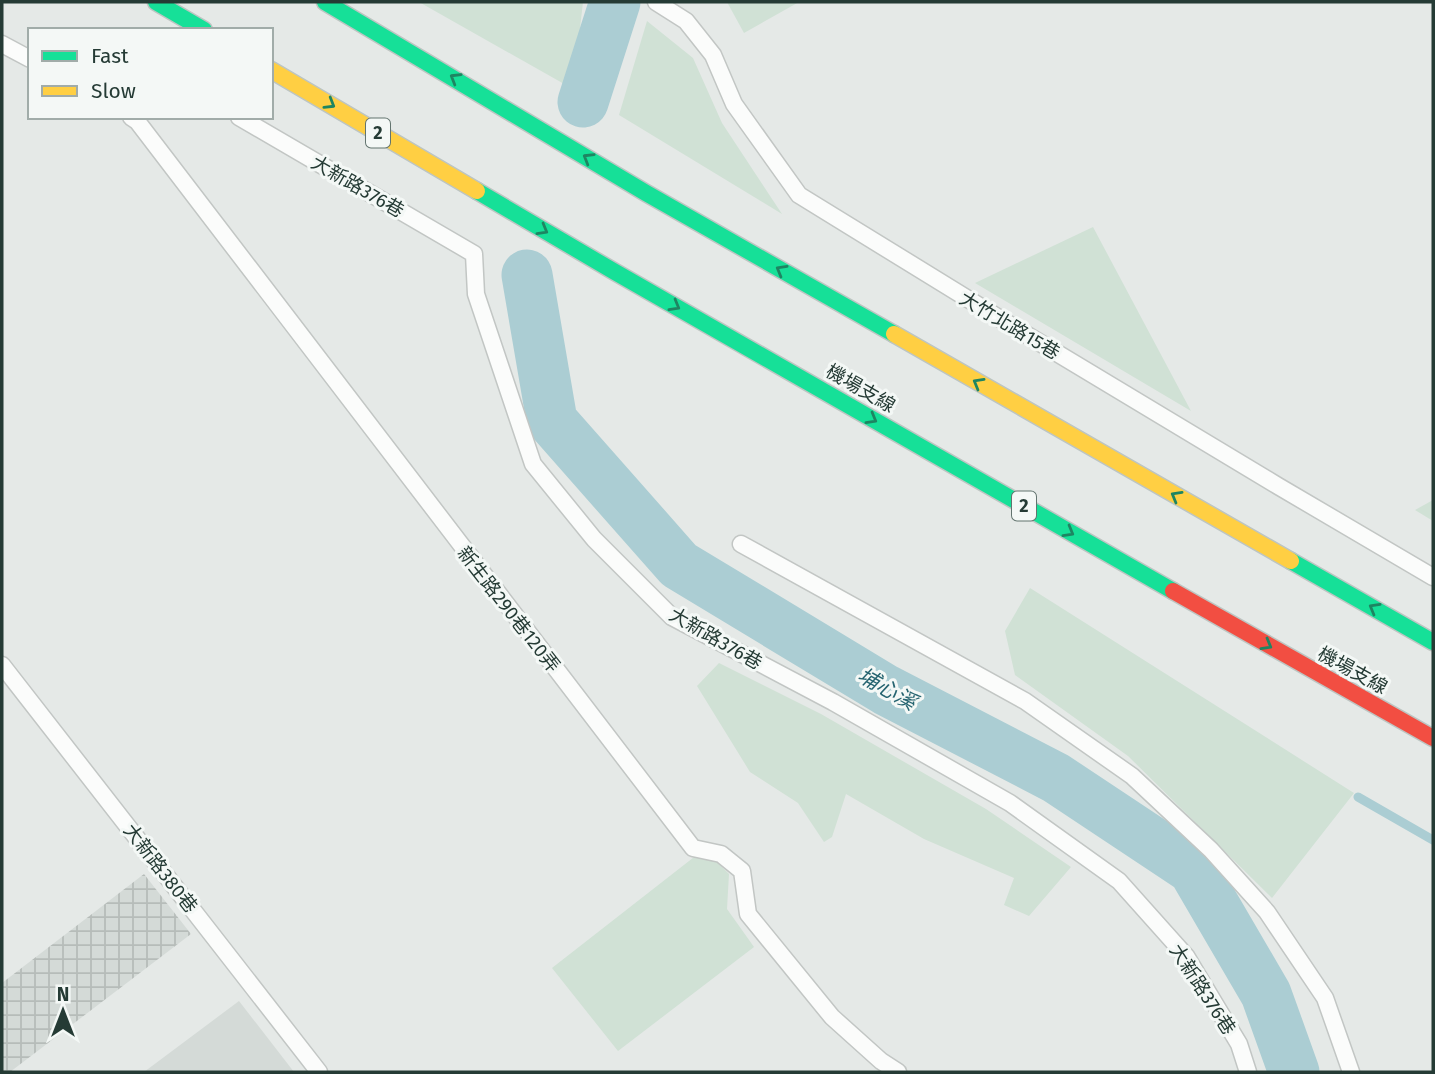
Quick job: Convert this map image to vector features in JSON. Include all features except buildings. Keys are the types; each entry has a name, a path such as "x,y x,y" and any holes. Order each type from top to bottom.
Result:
{"highway":[{"path":"156,2 201,28"},
{"path":"325,2 646,193 1433,642"},
{"name":"機場支線","path":"273,71 615,272 1433,738"}],"lane":[{"name":"大竹北路15巷","path":"656,2 685,21 713,55 734,104 799,195 995,316 1433,577"},
{"path":"2,44 28,58"},
{"name":"新生路290巷120弄","path":"134,119 693,848 721,854 742,870 748,914 832,1017 881,1061 898,1072"},
{"name":"大新路376巷","path":"242,119 474,254 476,293 533,464 594,539 672,617 833,702 1010,803 1119,881 1186,956 1239,1044 1248,1072"},
{"path":"741,544 1025,701 1132,776 1211,850 1267,912 1325,998 1351,1072"},
{"name":"大新路380巷","path":"2,665 319,1072"}],"shaded area":[{"path":"144,874 191,934 10,1072 2,1072 2,983"},
{"path":"239,1001 294,1072 144,1072"}],"green space":[{"path":"419,2 583,2 573,89"},
{"path":"727,2 799,2 744,33"},
{"path":"647,21 693,58 722,123 782,214 619,115"},
{"path":"1093,227 1191,411 975,283"},
{"path":"1433,500 1433,521 1415,510"},
{"path":"1030,588 1354,793 1272,898 1128,756 1015,675 1005,631"},
{"path":"719,663 821,714 986,809 1071,867 1029,916 1004,905 1014,878 924,839 846,794 832,837 824,842 798,803 750,772 697,686"},
{"path":"698,854 716,861 729,874 727,909 754,947 618,1051 552,968"}],"waterway":[{"path":"583,102 615,2"},
{"name":"埔心溪","path":"527,275 552,421 679,565 886,690 1056,778 1193,869 1266,994 1294,1072"},
{"path":"1358,797 1433,840"}],"traffic: fast":[{"path":"156,2 201,28"},
{"path":"325,2 646,193 894,334"},
{"path":"477,191 1173,591"},
{"path":"1291,561 1433,642"}],"traffic: slow":[{"path":"273,71 477,191"},
{"path":"894,334 1291,561"}],"traffic: jam":[{"path":"1173,591 1433,738"}]}
